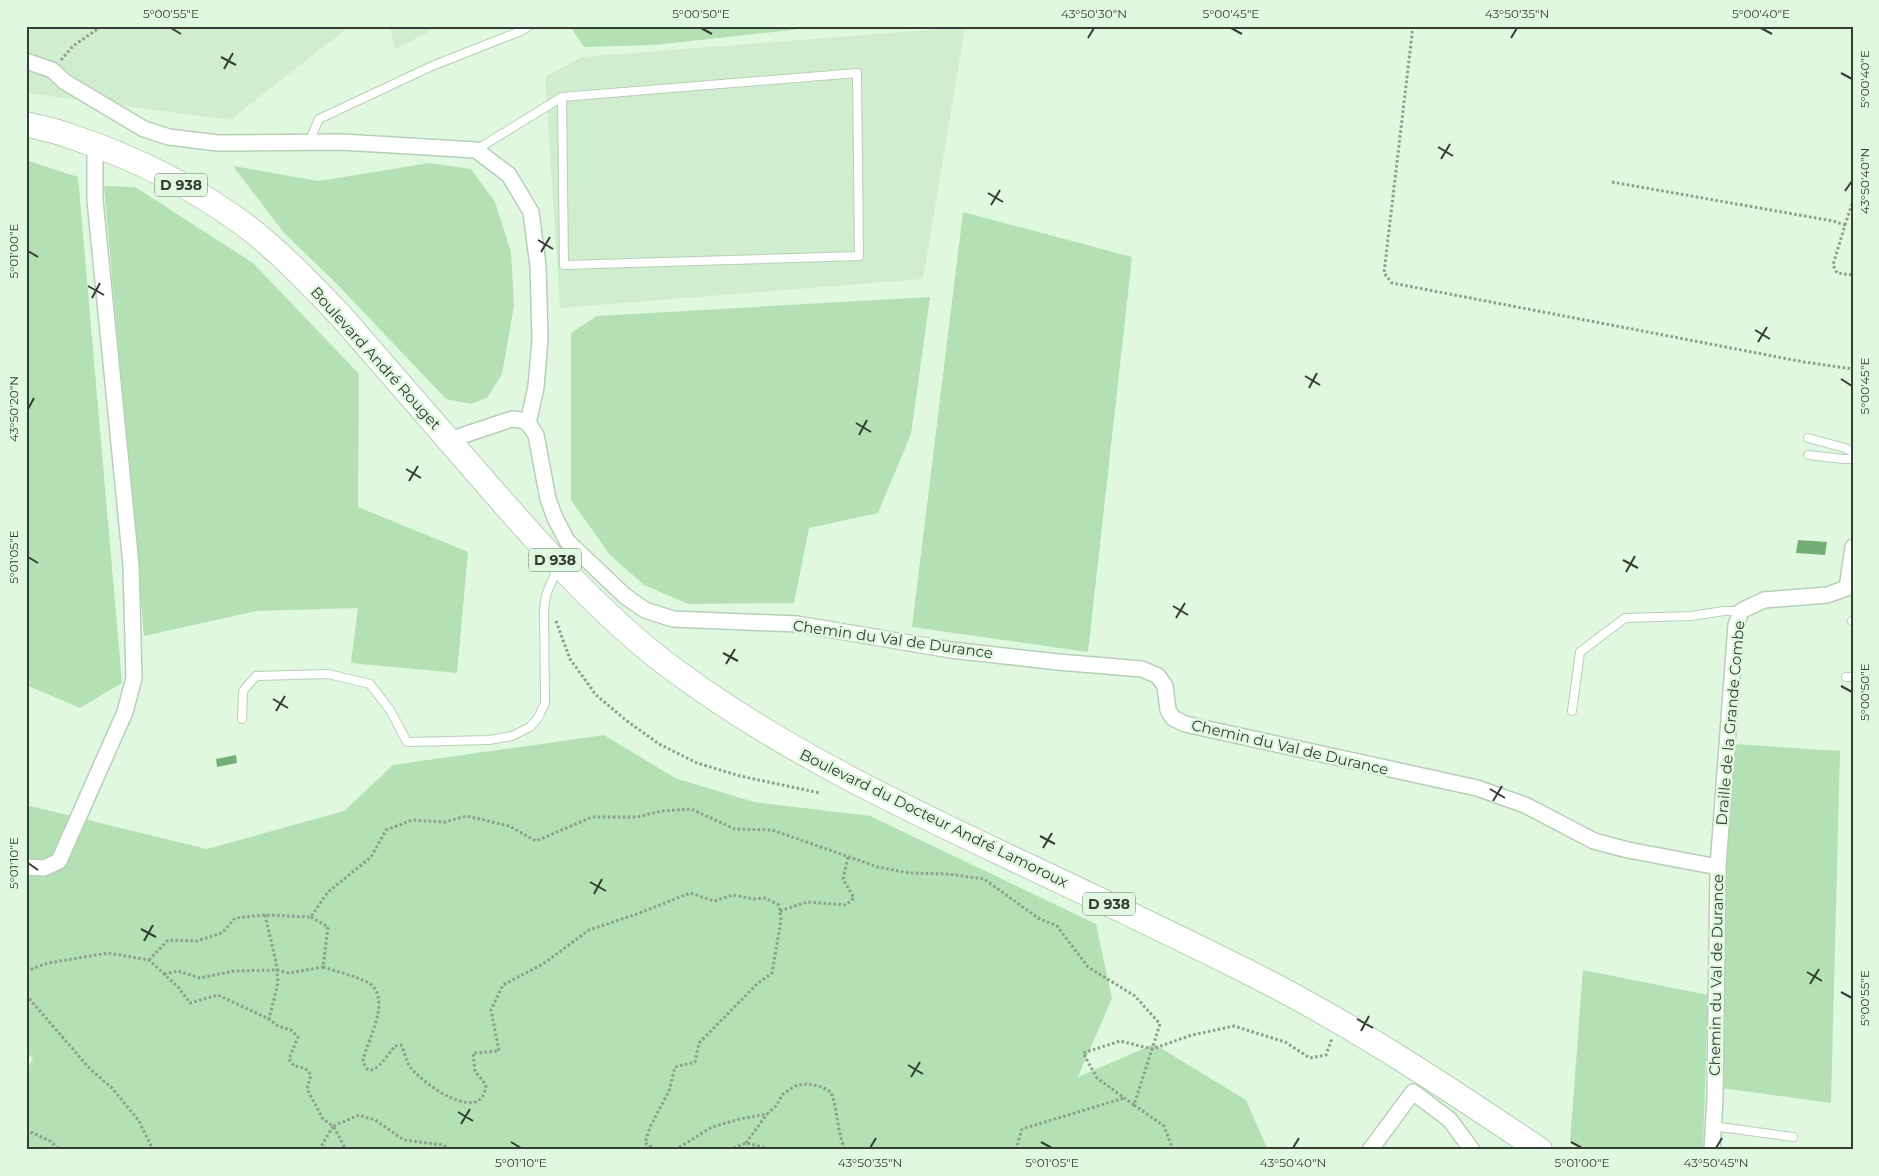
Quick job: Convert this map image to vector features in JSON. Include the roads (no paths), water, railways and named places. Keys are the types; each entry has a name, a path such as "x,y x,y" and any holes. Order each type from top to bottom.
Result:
{"main road":[{"name":"Boulevard André Rouget","path":"26,124 66,134 95,145 180,184 221,208 280,254 330,304 559,565 618,625 672,669"},
{"name":"Boulevard du Docteur André Lamoroux","path":"672,669 752,725 835,772 1252,974 1339,1021 1396,1055 1540,1150"}],"street":[{"path":"26,61 52,70 65,82 144,129 169,138 218,143 342,142 476,150 509,175 531,212 538,266 540,339 536,387 528,423 512,419 449,440"},
{"path":"26,867 44,868 59,861 125,712 134,678 131,565 95,200 95,145"},
{"name":"Chemin du Val de Durance","path":"528,423 536,436 548,499 567,541 625,596 645,610 673,619 797,624 951,650 1142,669 1158,676 1164,686 1168,710 1173,718 1185,724 1478,788 1525,805 1594,841 1628,850 1718,867 1715,1096 1712,1150"},
{"name":"Draille de la Grande Combe","path":"1718,867 1736,625 1741,611 1764,600 1827,595 1850,588 1853,547"},
{"path":"1370,1150 1414,1092 1450,1120 1472,1150"}],"lane":[{"path":"309,142 319,119 432,66 529,26"},
{"path":"476,150 562,97 857,73 859,256 564,265 562,97"},
{"path":"1808,438 1853,452"},
{"path":"1808,455 1853,459"},
{"path":"242,719 243,691 256,676 328,674 370,684 390,710 407,742 489,740 512,736 530,727 538,718 545,703 544,610 546,595 559,565"},
{"path":"1572,711 1580,652 1625,618 1691,616 1724,611 1741,611"},
{"path":"1713,1126 1793,1137"}]}
